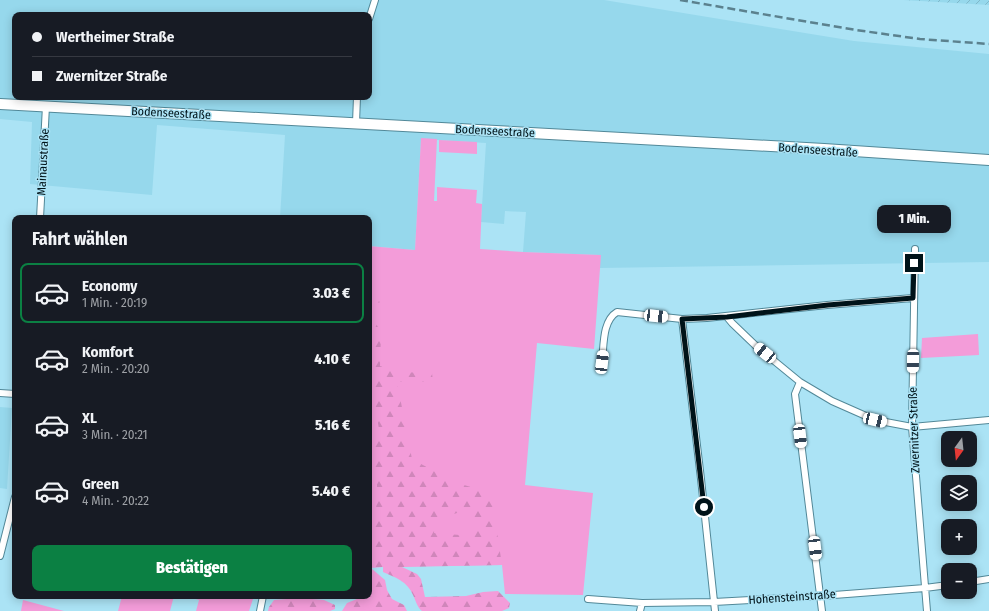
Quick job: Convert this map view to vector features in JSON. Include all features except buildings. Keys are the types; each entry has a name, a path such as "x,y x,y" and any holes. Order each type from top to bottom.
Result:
{"main road":[{"name":"Bodenseestraße","path":"0,104 824,149 989,160"}],"street":[{"path":"371,12 375,0"},
{"path":"356,123 357,100"},
{"name":"Mainaustraße","path":"40,215 46,106"},
{"name":"Zwernitzer Straße","path":"915,249 912,427 927,611"},
{"path":"602,362 606,325 612,315 617,312 682,319 727,317 828,305 913,298"},
{"path":"727,317 756,346 800,382 832,401 875,420 912,427 989,420"},
{"path":"682,319 703,493 715,611"},
{"path":"800,382 795,394 822,611"},
{"path":"0,393 12,394"},
{"path":"0,556 12,509"},
{"path":"977,581 989,579"},
{"name":"Hohensteinstraße","path":"588,599 642,603 714,602 821,596 941,586"},
{"path":"260,611 262,599"},
{"path":"640,611 642,603"}],"shaded area":[{"path":"0,0 604,0 854,41 989,54 989,262 600,268 600,255 523,252 526,212 505,211 504,224 481,222 486,143 421,139 415,250 372,246 372,215 280,215 285,135 157,125 152,195 30,184 32,122 0,119"},
{"path":"903,0 989,0 989,5"},
{"path":"0,407 12,408 7,489 0,488"}],"green space":[{"path":"421,138 437,139 434,201 437,201 437,187 477,190 476,203 482,204 480,249 601,255 594,349 537,343 525,485 593,493 583,595 505,594 502,565 372,567 372,246 415,250"},
{"path":"439,140 477,142 477,154 439,152"},
{"path":"372,288 383,290 382,302 372,304"},
{"path":"372,316 381,333 380,366 398,372 432,373 433,382 397,382 412,459 454,482 491,493 502,565 402,567 417,574 421,579 425,597 466,596 483,592 498,591 510,603 509,608 502,611 422,611 418,606 411,590 401,580 383,572 383,567 372,568 372,517 376,512 377,485 372,477 372,443 380,436 372,384","holes":["460,512 472,520 474,530 460,535 434,533 436,520"]},
{"path":"978,334 979,355 921,358 922,338"},
{"path":"372,569 385,580 387,590 392,599 404,605 407,611 342,611 347,603 357,599 372,599"},
{"path":"121,599 173,599 170,611 118,611"},
{"path":"196,599 253,599 249,611 196,611 199,600"},
{"path":"23,600 64,611 21,611"},
{"path":"274,600 324,600 335,605 335,609 330,611 268,611"}],"railway":[{"path":"680,0 856,30 920,39 989,44"}],"route":[{"path":"704,507 682,319 727,317 828,305 913,298 914,263"}]}
